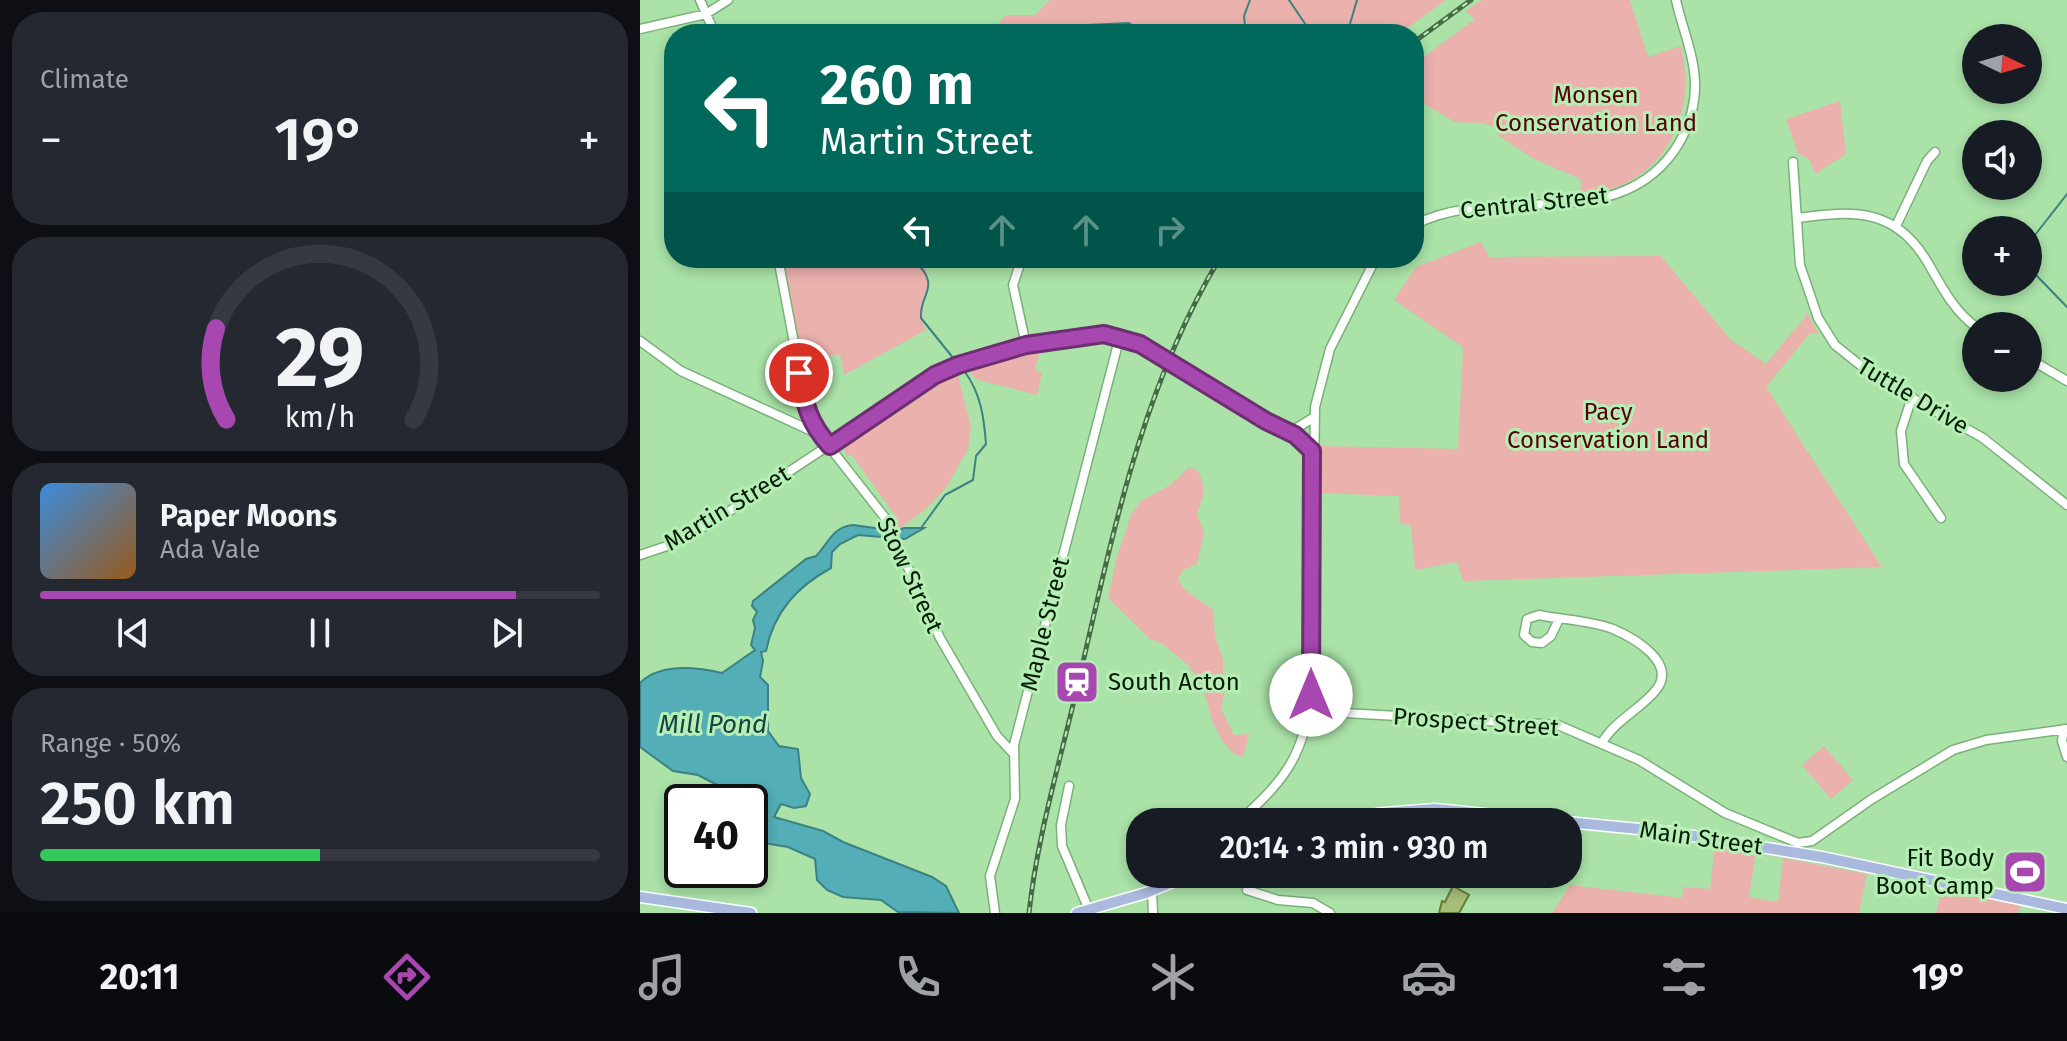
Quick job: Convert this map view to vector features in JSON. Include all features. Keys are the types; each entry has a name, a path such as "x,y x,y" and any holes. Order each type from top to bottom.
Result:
{"main road":[{"name":"Main Street","path":"1582,823 1669,832 1807,854 2067,909"},
{"path":"1077,913 1161,888"},
{"path":"640,897 751,913"}],"street":[{"path":"700,0 710,24"},
{"path":"640,29 706,14 728,0"},
{"name":"Central Street","path":"1424,221 1471,207 1610,198 1638,185 1663,165 1684,133 1694,97 1694,70 1676,0"},
{"path":"1896,226 1927,161 1935,152"},
{"name":"Tuttle Drive","path":"1793,162 1800,265 1827,333 1862,369 1983,438 2067,505"},
{"path":"1798,218 1863,213 1896,226 1919,249 1954,307 1962,314"},
{"name":"Stow Street","path":"780,268 805,401 817,433 892,530 944,647 1000,741 1013,753"},
{"path":"1019,268 1013,285 1026,345"},
{"path":"1253,808 1284,778 1309,711 1313,418 1330,349 1371,268"},
{"name":"Martin Street","path":"640,555 673,544 710,524 935,375 1026,345 1093,335 1120,336 1140,344 1285,429 1312,451"},
{"name":"Maple Street","path":"995,913 990,876 1015,799 1017,778 1013,753 1120,336"},
{"path":"640,341 681,371 817,433"},
{"path":"2042,366 2067,381"},
{"path":"1912,397 1901,431 1904,464 1941,518"},
{"path":"1285,429 1295,429 1313,418"},
{"path":"1559,619 1551,636 1542,643 1532,642 1524,635 1524,624 1532,616 1559,619 1612,629 1649,650 1663,671 1656,691 1602,743"},
{"name":"Prospect Street","path":"1309,711 1558,725 1639,760 1698,798 1754,826 1798,843 1809,841"},
{"path":"1807,854 1809,841 1921,767 1953,750 1986,740 2066,729 2062,741 2067,757"},
{"path":"1069,786 1061,823 1062,846 1089,910"},
{"path":"1749,844 1754,826"},
{"path":"1247,890 1278,900 1313,903 1330,913"},
{"path":"1152,892 1153,913"}],"green space":[{"path":"1050,0 1446,0 1413,24 998,24 1006,15 1035,15"},
{"name":"Monsen Conservation Land","path":"1482,0 1630,0 1648,57 1681,46 1685,67 1682,110 1666,147 1637,177 1608,190 1580,195 1581,179 1534,159 1498,135 1500,129 1483,123 1455,122 1424,104 1424,57 1475,19 1465,11"},
{"path":"1840,101 1846,154 1815,174 1810,160 1798,153 1786,119"},
{"name":"Pacy Conservation Land","path":"1481,242 1489,257 1661,256 1731,340 1766,364 1806,316 1806,311 1818,333 1810,333 1766,387 1882,567 1463,581 1457,562 1415,570 1411,525 1400,524 1399,496 1320,493 1319,446 1458,449 1463,347 1394,300 1415,268 1424,268 1424,264"},
{"path":"785,268 925,268 928,275 923,310 926,330 844,375 840,354 802,361"},
{"path":"1040,350 1035,370 1042,372 1037,395 975,379 967,367"},
{"path":"957,372 971,426 968,449 945,489 897,531 892,522 897,518 851,454 847,457 844,448 853,439 855,441 935,387 935,383"},
{"path":"1189,467 1197,470 1202,482 1203,492 1197,514 1204,533 1197,564 1183,570 1178,579 1184,589 1213,610 1215,636 1223,660 1226,685 1221,709 1234,735 1249,734 1243,757 1233,753 1222,741 1203,688 1188,665 1163,644 1150,639 1108,598 1117,556 1132,513 1141,501 1170,485"},
{"path":"1824,746 1853,780 1831,799 1802,765"},
{"path":"1715,845 1756,852 1749,897 1778,902 1783,858 1867,874 1859,913 1552,913 1568,888 1582,886 1682,898 1684,887 1710,889"},
{"path":"1942,889 2022,905 2017,913 1936,913"}],"water":[{"name":"Mill Pond","path":"846,526 875,528 889,534 904,528 924,528 905,539 858,535 840,544 832,552 831,568 808,583 781,612 766,651 761,652 760,677 768,685 768,731 779,746 798,749 801,778 810,794 806,806 794,808 781,804 774,817 823,831 932,877 946,886 959,913 898,912 881,900 843,897 827,890 817,880 815,859 788,847 768,844 768,784 715,784 698,775 673,771 640,747 640,683 668,669 690,668 722,673 755,650 751,645 755,628 753,620 757,612 752,606 753,601 806,559 816,556 835,532"}],"building":[{"path":"1452,888 1469,895 1459,913 1439,913 1442,901 1445,902"}],"waterway":[{"path":"1245,24 1244,16 1250,0"},
{"path":"1289,0 1305,24"},
{"path":"1350,24 1357,0"},
{"path":"1108,24 1130,24"},
{"path":"2067,194 2035,235 2036,275 2067,307"},
{"path":"921,268 928,283 921,318 954,359"},
{"path":"921,528 945,495 973,480 976,456 986,444 981,406 965,372"}],"railway":[{"path":"1424,35 1471,0"},
{"path":"1029,913 1037,856 1132,467 1169,360 1214,268"}],"place":[{"name":"South Acton","path":"1077,682"},
{"name":"Fit Body Boot Camp","path":"2025,872"}],"route":[{"path":"799,373 811,421 817,433 830,446 935,375 958,365 1026,345 1104,334 1120,336 1140,344 1266,421 1295,435 1312,451 1311,695"}]}
